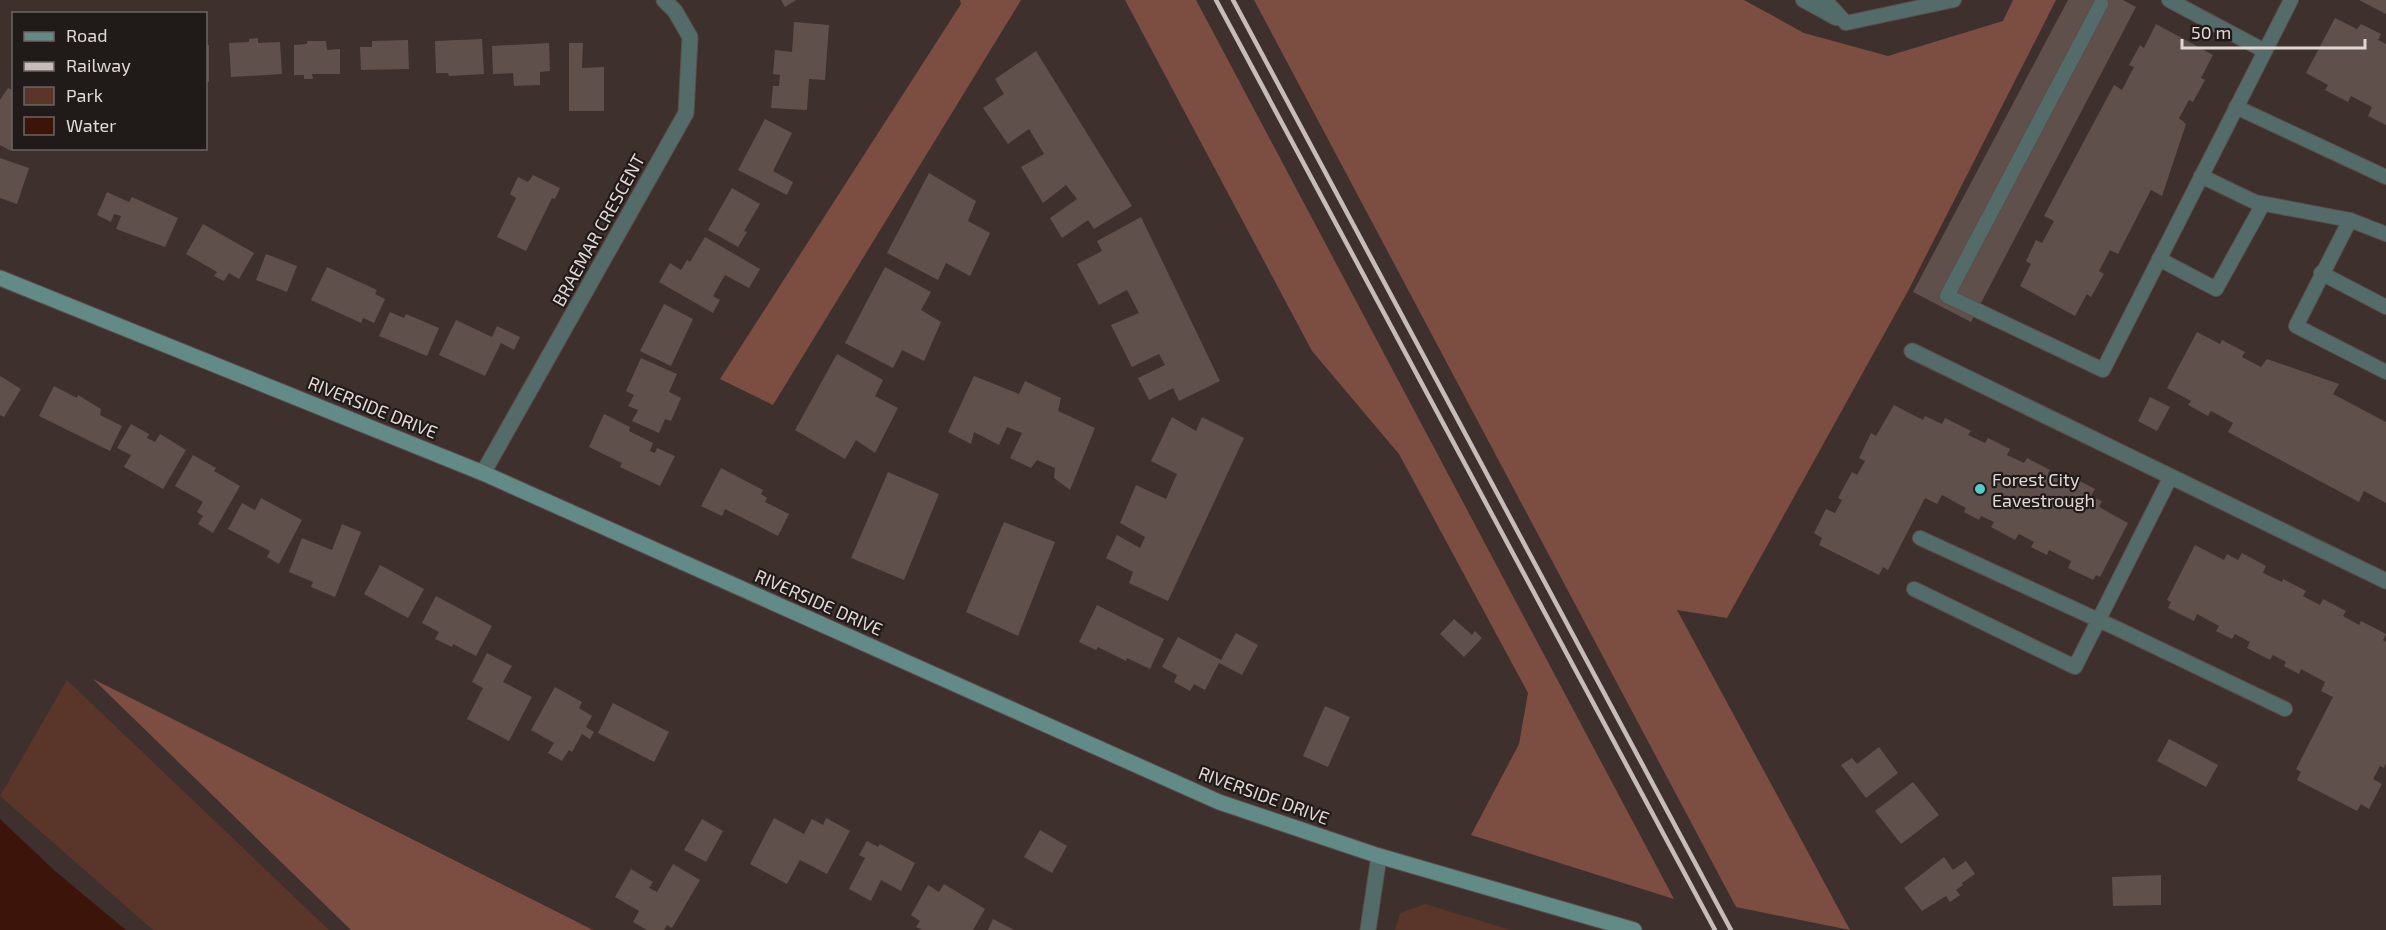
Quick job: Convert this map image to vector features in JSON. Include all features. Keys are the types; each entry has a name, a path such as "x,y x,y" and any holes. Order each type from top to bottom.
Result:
{"main road":[{"name":"RIVERSIDE DRIVE","path":"0,278 483,472 1219,802 1379,856 1634,930"}],"street":[{"name":"BRAEMAR CRESCENT","path":"483,472 686,113 690,37 675,11 664,0"},
{"path":"1912,351 2386,581"},
{"path":"1368,930 1379,856"}],"lane":[{"path":"1803,0 1846,23 1954,0"},
{"path":"1825,0 1846,23"},
{"path":"2169,0 2265,51"},
{"path":"2101,4 1947,296 2103,370 2291,0"},
{"path":"2236,107 2386,177"},
{"path":"2201,176 2255,202 2350,220 2386,234"},
{"path":"2159,259 2216,289 2263,204"},
{"path":"2350,220 2296,326 2386,372"},
{"path":"2321,273 2386,307"},
{"path":"1914,589 2075,667 2170,478"},
{"path":"1920,538 2100,620 2285,710"}],"green space":[{"path":"67,680 329,930 153,930 0,796"},
{"path":"1425,904 1511,930 1395,930 1400,913"}],"shaded area":[{"path":"960,0 1021,0 773,405 720,379 961,4"},
{"path":"1125,0 1196,0 1674,899 1471,835 1519,744 1528,693 1399,454 1312,351"},
{"path":"1254,0 1744,0 1804,33 1888,56 2003,21 2013,0 2056,0 1908,291 1727,618 1677,610 1850,930 1736,907"},
{"path":"93,679 593,930 351,930"}],"water":[{"path":"0,819 55,871 126,930 0,930"}],"building":[{"path":"781,0 796,0 785,7"},
{"path":"2068,0 2123,0 2136,7 1971,322 1913,292"},
{"path":"2359,0 2386,0 2386,14"},
{"path":"2335,18 2357,29 2361,24 2381,34 2378,40 2386,44 2386,125 2368,116 2372,107 2351,96 2348,102 2325,90 2328,85 2306,73"},
{"path":"794,22 829,25 825,80 809,79 807,110 771,108 773,86 779,86 780,75 773,74 775,50 792,52"},
{"path":"2156,24 2213,55 2201,78 2205,80 2193,102 2189,100 2179,118 2186,124 2162,196 2151,190 2118,254 2110,250 2099,271 2104,274 2091,297 2087,294 2075,316 2020,286 2031,264 2026,261 2036,240 2042,243 2054,221 2044,216 2114,85 2122,90 2134,67 2129,65 2140,45 2144,48"},
{"path":"258,38 258,43 280,42 282,74 231,77 229,43 249,42 249,39"},
{"path":"482,39 484,74 449,76 448,73 436,73 435,41"},
{"path":"408,40 409,69 361,70 360,47 372,47 372,41"},
{"path":"307,41 326,41 327,50 340,49 340,74 312,74 313,79 304,79 304,75 294,75 294,45 307,44"},
{"path":"549,43 550,71 540,72 540,85 514,86 513,73 493,74 492,46"},
{"path":"569,43 583,43 582,68 604,67 604,111 569,111"},
{"path":"207,45 209,45 209,82 207,82"},
{"path":"1036,51 1132,206 1094,229 1088,220 1062,238 1050,218 1077,199 1066,185 1043,203 1021,167 1044,154 1029,129 1008,144 983,108 1004,94 995,79"},
{"path":"8,88 12,90 11,151 0,145 0,100"},
{"path":"765,119 792,133 773,171 793,182 787,195 738,170"},
{"path":"0,158 29,168 17,204 0,198"},
{"path":"929,173 976,201 968,221 990,233 970,276 946,263 938,280 887,253"},
{"path":"533,175 560,188 555,199 552,198 526,251 497,237 516,198 510,194 518,177 528,182"},
{"path":"732,188 760,204 744,231 747,232 738,247 708,230"},
{"path":"107,192 129,202 132,197 178,218 165,247 116,229 121,216 114,214 111,222 97,215"},
{"path":"1141,217 1220,381 1179,401 1173,388 1149,400 1138,378 1165,365 1159,354 1132,367 1111,325 1139,313 1127,290 1099,305 1077,264 1102,251 1097,241"},
{"path":"203,224 254,253 239,279 229,273 224,281 214,276 217,272 186,254"},
{"path":"705,237 760,269 749,288 725,275 713,296 720,300 713,313 659,282 670,263 681,270 687,260 690,262"},
{"path":"266,254 297,266 287,292 256,280"},
{"path":"327,267 377,290 375,294 385,299 374,323 363,318 361,323 311,300"},
{"path":"885,267 931,292 921,310 941,322 924,361 902,350 893,368 845,343"},
{"path":"664,304 693,319 671,366 640,351"},
{"path":"390,312 404,318 406,314 439,328 427,356 379,336"},
{"path":"456,320 492,337 497,326 520,337 514,350 501,343 485,376 439,355"},
{"path":"2197,332 2220,344 2222,340 2245,352 2242,357 2261,367 2267,359 2339,384 2333,394 2386,422 2386,503 2364,491 2359,502 2228,432 2233,423 2211,411 2208,416 2188,405 2191,401 2167,388"},
{"path":"837,354 883,380 875,396 898,408 875,453 856,440 845,459 795,430"},
{"path":"641,358 677,374 669,392 681,398 671,421 665,419 659,433 632,421 638,410 628,406 634,395 626,391"},
{"path":"0,376 21,389 4,417 0,415"},
{"path":"974,376 1019,394 1025,381 1061,398 1058,411 1095,428 1070,490 1054,478 1055,468 1037,460 1031,468 1010,458 1022,433 1007,427 999,445 974,432 971,444 948,432"},
{"path":"54,386 77,398 78,395 101,409 100,415 122,426 110,451 39,416"},
{"path":"2150,397 2170,407 2157,431 2138,421"},
{"path":"1894,405 1923,420 1925,416 1942,424 1945,418 1971,431 1968,435 1985,443 1988,438 2010,449 2007,455 2024,463 2027,458 2050,470 2048,473 2067,483 2070,476 2095,489 2091,496 2102,501 2099,507 2128,523 2100,577 2096,575 2093,580 2068,568 2071,561 2049,550 2047,555 2031,547 2034,542 2019,534 2015,540 1991,527 1994,522 1981,516 1979,520 1964,512 1966,508 1942,495 1937,504 1925,498 1888,570 1883,567 1879,575 1819,545 1822,538 1814,533 1826,509 1835,513 1842,500 1838,498 1852,472 1857,475 1865,461 1859,458 1871,433 1876,436"},
{"path":"604,414 630,427 629,431 653,443 650,451 655,453 657,448 675,456 660,486 620,467 622,463 589,447"},
{"path":"1172,417 1196,431 1202,417 1244,438 1168,601 1129,583 1133,572 1106,558 1117,535 1140,548 1145,537 1120,523 1136,485 1166,499 1177,474 1151,461"},
{"path":"131,424 149,434 147,438 155,442 160,434 186,450 163,489 124,467 131,455 117,448"},
{"path":"193,455 216,468 214,471 240,486 213,533 198,524 203,516 197,512 203,502 175,486"},
{"path":"721,468 763,490 761,494 767,498 765,502 789,514 778,536 725,509 722,516 701,506"},
{"path":"888,472 939,494 904,580 851,558"},
{"path":"261,498 302,520 279,564 267,557 270,551 228,529 242,503 255,510"},
{"path":"1004,522 1055,542 1018,636 966,612"},
{"path":"342,524 361,532 335,597 311,587 313,582 289,572 302,538 332,550"},
{"path":"2195,545 2224,560 2227,554 2238,560 2242,553 2266,566 2263,573 2282,582 2283,579 2306,591 2303,596 2320,605 2323,599 2346,611 2343,616 2359,625 2361,621 2386,634 2383,640 2386,642 2386,763 2384,768 2380,766 2373,779 2382,784 2369,809 2361,804 2357,811 2297,780 2301,772 2296,769 2333,697 2321,691 2325,682 2301,669 2299,674 2284,666 2286,662 2273,655 2270,660 2247,648 2250,642 2235,634 2232,639 2216,631 2219,626 2197,614 2194,621 2168,608 2171,602 2167,600"},
{"path":"380,565 424,589 408,618 364,594"},
{"path":"436,596 492,626 476,656 453,644 452,647 435,639 439,632 422,623"},
{"path":"1097,605 1164,639 1150,669 1127,658 1126,661 1098,647 1096,650 1079,642"},
{"path":"1454,619 1472,635 1475,631 1482,638 1464,657 1440,634"},
{"path":"1236,633 1258,645 1242,675 1219,663 1205,690 1194,684 1190,691 1174,682 1177,675 1162,667 1178,637 1221,660"},
{"path":"487,653 512,666 503,682 532,697 509,741 467,719 483,688 472,682"},
{"path":"555,687 582,702 579,708 592,716 586,727 594,732 590,739 582,734 572,752 569,750 562,761 548,753 554,743 531,730"},
{"path":"613,703 669,732 654,762 598,733"},
{"path":"1325,706 1350,717 1328,767 1303,756"},
{"path":"2169,739 2218,765 2206,787 2157,761"},
{"path":"1879,747 1898,773 1866,798 1841,765 1852,758 1857,764"},
{"path":"1913,782 1939,815 1901,844 1875,811"},
{"path":"774,818 804,834 812,819 823,825 826,818 850,831 827,874 800,860 787,884 750,864"},
{"path":"702,819 723,831 706,862 684,850"},
{"path":"1040,830 1067,846 1052,873 1024,857"},
{"path":"867,841 878,847 880,844 915,863 901,891 881,880 871,901 849,889 865,858 859,855"},
{"path":"1944,857 1953,870 1966,861 1975,874 1962,883 1963,885 1956,890 1960,895 1950,902 1946,896 1922,911 1904,888"},
{"path":"673,864 700,880 672,928 667,925 664,930 647,930 633,922 639,911 615,897 631,869 653,882 649,888 657,892"},
{"path":"2161,875 2161,905 2113,906 2112,877"},
{"path":"944,884 985,909 973,930 922,930 916,927 920,921 911,915 928,885 939,892"},
{"path":"993,919 1014,930 988,930"}],"railway":[{"path":"1216,0 1715,930"},
{"path":"1233,0 1731,930"}],"place":[{"name":"Forest City Eavestrough","path":"1980,489"}]}
